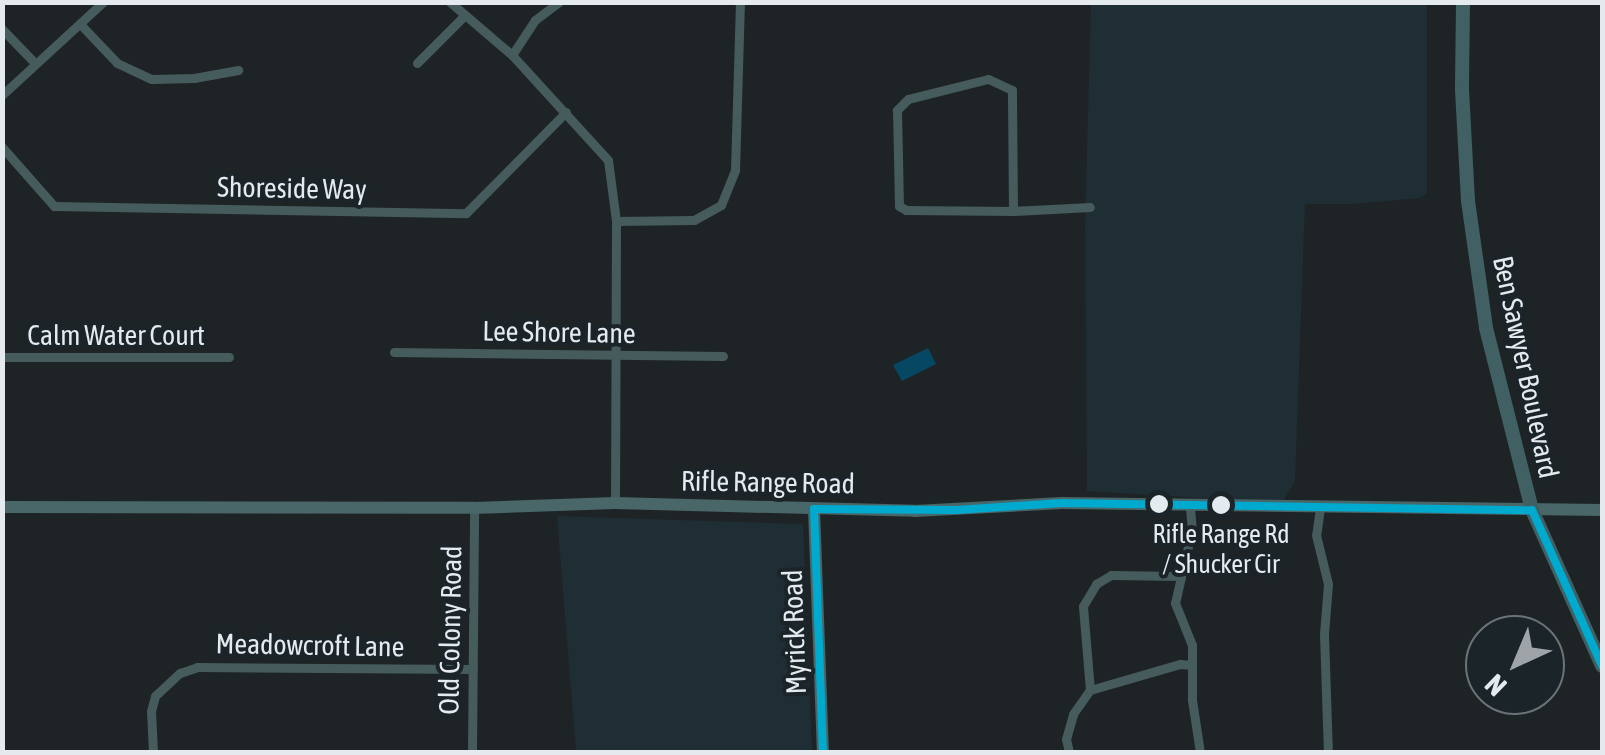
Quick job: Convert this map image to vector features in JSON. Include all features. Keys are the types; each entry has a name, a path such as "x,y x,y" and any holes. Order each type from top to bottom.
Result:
{"main road":[{"name":"Ben Sawyer Boulevard","path":"1463,2 1462,90 1468,201 1486,328 1532,510 1602,666"},
{"name":"Rifle Range Road","path":"2,507 474,508 615,503 814,509 956,510 1062,504 1602,510"},
{"name":"Myrick Road","path":"814,509 823,752"}],"street":[{"path":"2,96 34,62 103,2"},
{"path":"450,2 512,55 608,160 616,221 615,503"},
{"path":"512,55 536,20 559,2"},
{"path":"616,221 694,220 721,204 735,170 740,2"},
{"path":"417,63 463,16"},
{"path":"81,25 117,63 152,79 194,78 238,70"},
{"path":"2,29 34,62"},
{"path":"1014,211 1012,90 988,78 908,99 897,110 899,206 913,211 1014,211 1090,207"},
{"name":"Shoreside Way","path":"2,147 54,206 466,213 566,112"},
{"name":"Lee Shore Lane","path":"394,352 723,356"},
{"name":"Calm Water Court","path":"2,357 228,357"},
{"name":"Old Colony Road","path":"472,752 474,508"},
{"path":"1190,508 1192,529 1175,602 1192,645 1200,752"},
{"path":"1320,508 1316,535 1328,584 1324,634 1328,752"},
{"path":"1090,690 1083,606 1096,584 1111,575 1178,576"},
{"path":"1069,752 1066,739 1073,714 1090,690 1180,664 1192,665"},
{"name":"Meadowcroft Lane","path":"153,752 151,711 156,696 180,673 197,666 472,670"}],"shaded area":[{"path":"1091,3 1427,3 1427,193 1421,198 1305,204 1295,481 1282,503 1087,491 1085,224"},
{"path":"928,348 936,364 902,381 893,365"},
{"path":"557,516 803,524 812,752 576,752"}],"transit line":[{"path":"814,509 956,510 1062,503 1532,510"},
{"path":"814,509 823,752"},
{"path":"1532,510 1602,666"}],"place":[{"name":"Rifle Range Rd / Shucker Cir","path":"1221,505"}]}
